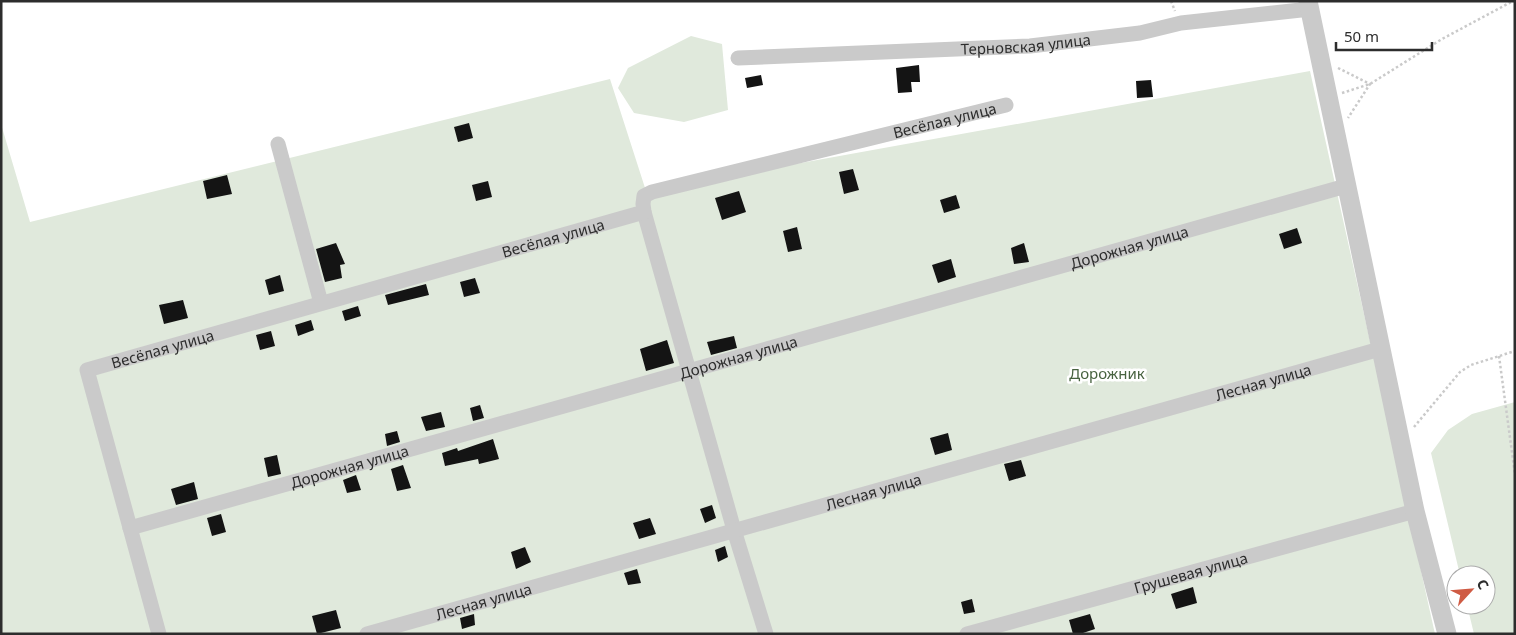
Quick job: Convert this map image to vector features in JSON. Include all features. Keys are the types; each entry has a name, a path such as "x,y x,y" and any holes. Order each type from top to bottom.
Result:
{"street":[{"name":"Терновская улица","path":"738,58 1030,46 1140,33 1181,24 1309,5"},
{"path":"1309,5 1415,511 1447,634"},
{"name":"Весёлая улица","path":"130,528 87,370 644,212 644,196 652,192 1006,105"},
{"path":"278,144 321,303"},
{"name":"Дорожная улица","path":"130,528 1346,186"},
{"path":"644,212 734,530 766,634"},
{"name":"Лесная улица","path":"367,634 1380,349"},
{"name":"Грушевая улица","path":"967,634 1415,511"},
{"path":"130,528 159,634"}],"path":[{"path":"1328,97 1370,84 1442,39 1513,1"},
{"path":"1321,60 1370,84"},
{"path":"1336,136 1370,84"},
{"path":"1400,442 1460,372 1471,364 1515,351"},
{"path":"1499,356 1515,475"}],"green space":[{"path":"691,36 722,44 728,110 684,122 634,113 618,88 628,68"},
{"name":"Дорожник","path":"1310,71 1435,634 1,634 1,124 30,222 610,79 646,191"},
{"path":"1515,402 1515,634 1474,634 1469,615 1496,615 1496,565 1458,565 1431,453 1448,430 1472,414"}],"building":[{"path":"919,65 920,82 911,82 912,92 898,93 896,68"},
{"path":"761,75 763,85 747,88 745,78"},
{"path":"1151,80 1153,97 1137,98 1136,81"},
{"path":"469,123 473,138 458,142 454,127"},
{"path":"853,169 859,190 844,194 839,172"},
{"path":"227,175 232,194 207,199 203,181"},
{"path":"488,181 492,197 476,201 472,185"},
{"path":"739,191 746,212 722,220 715,198"},
{"path":"956,195 960,208 944,213 940,200"},
{"path":"797,227 802,249 788,252 783,231"},
{"path":"1297,228 1302,243 1284,249 1279,234"},
{"path":"336,243 345,264 340,265 342,278 325,282 316,249"},
{"path":"1024,243 1029,262 1014,264 1011,248"},
{"path":"951,259 956,277 938,283 932,265"},
{"path":"280,275 284,291 269,295 265,280"},
{"path":"475,278 480,293 464,297 460,282"},
{"path":"426,284 429,295 388,305 385,295"},
{"path":"183,300 188,318 164,324 159,305"},
{"path":"358,306 361,316 345,321 342,311"},
{"path":"311,320 314,330 298,336 295,325"},
{"path":"271,331 275,346 260,350 256,335"},
{"path":"734,336 737,348 711,355 707,342"},
{"path":"667,340 674,363 646,371 640,349"},
{"path":"480,405 484,418 473,421 470,408"},
{"path":"441,412 445,427 426,431 421,417"},
{"path":"397,431 400,442 387,446 385,434"},
{"path":"948,433 952,450 935,455 930,438"},
{"path":"493,439 499,459 479,464 478,459 445,466 442,453 457,448 458,451"},
{"path":"277,455 281,474 268,477 264,458"},
{"path":"1021,460 1026,476 1009,481 1004,464"},
{"path":"403,465 411,488 397,491 391,469"},
{"path":"356,475 361,490 347,493 343,480"},
{"path":"194,482 198,499 176,505 171,489"},
{"path":"712,505 716,518 705,523 700,509"},
{"path":"221,514 226,532 212,536 207,518"},
{"path":"650,518 656,534 639,539 633,523"},
{"path":"725,546 728,557 718,562 715,550"},
{"path":"525,547 531,562 516,569 511,552"},
{"path":"637,569 641,583 628,585 624,573"},
{"path":"1193,587 1197,603 1176,609 1171,594"},
{"path":"972,599 975,612 964,614 961,602"},
{"path":"336,610 341,628 317,634 312,616"},
{"path":"474,614 475,625 462,629 460,618"},
{"path":"1090,614 1095,629 1080,634 1073,634 1069,620"}]}
